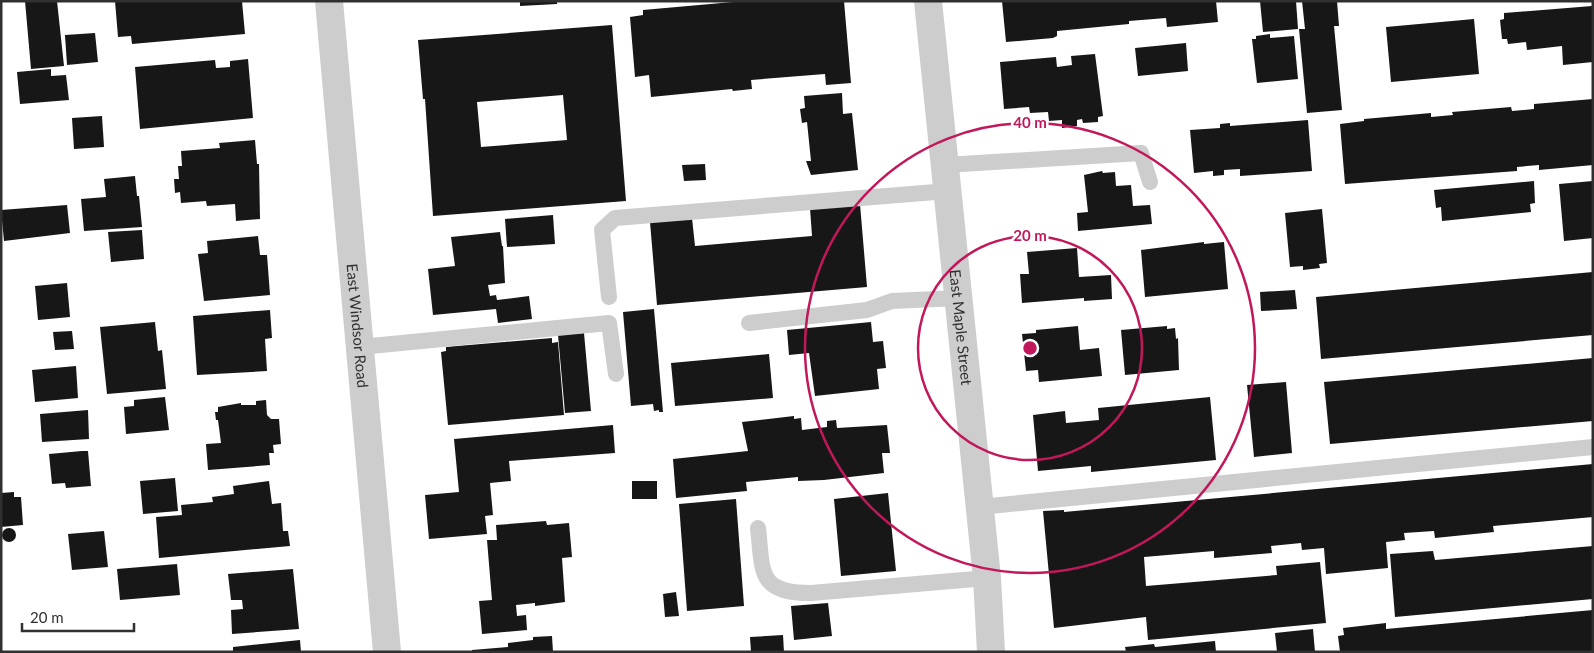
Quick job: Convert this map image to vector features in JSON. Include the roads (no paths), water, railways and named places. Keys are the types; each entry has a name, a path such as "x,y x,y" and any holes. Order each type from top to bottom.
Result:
{"street":[{"name":"East Windsor Road","path":"329,1 387,652"},
{"name":"East Maple Street","path":"928,1 987,578 991,652"}],"lane":[{"path":"609,297 602,230 615,218 1141,153 1150,182"},
{"path":"749,323 867,310 892,301 958,298"},
{"path":"360,347 609,323 616,374"},
{"path":"979,507 1593,447"},
{"path":"758,528 763,570 771,586 782,590 811,593 987,578"}]}
